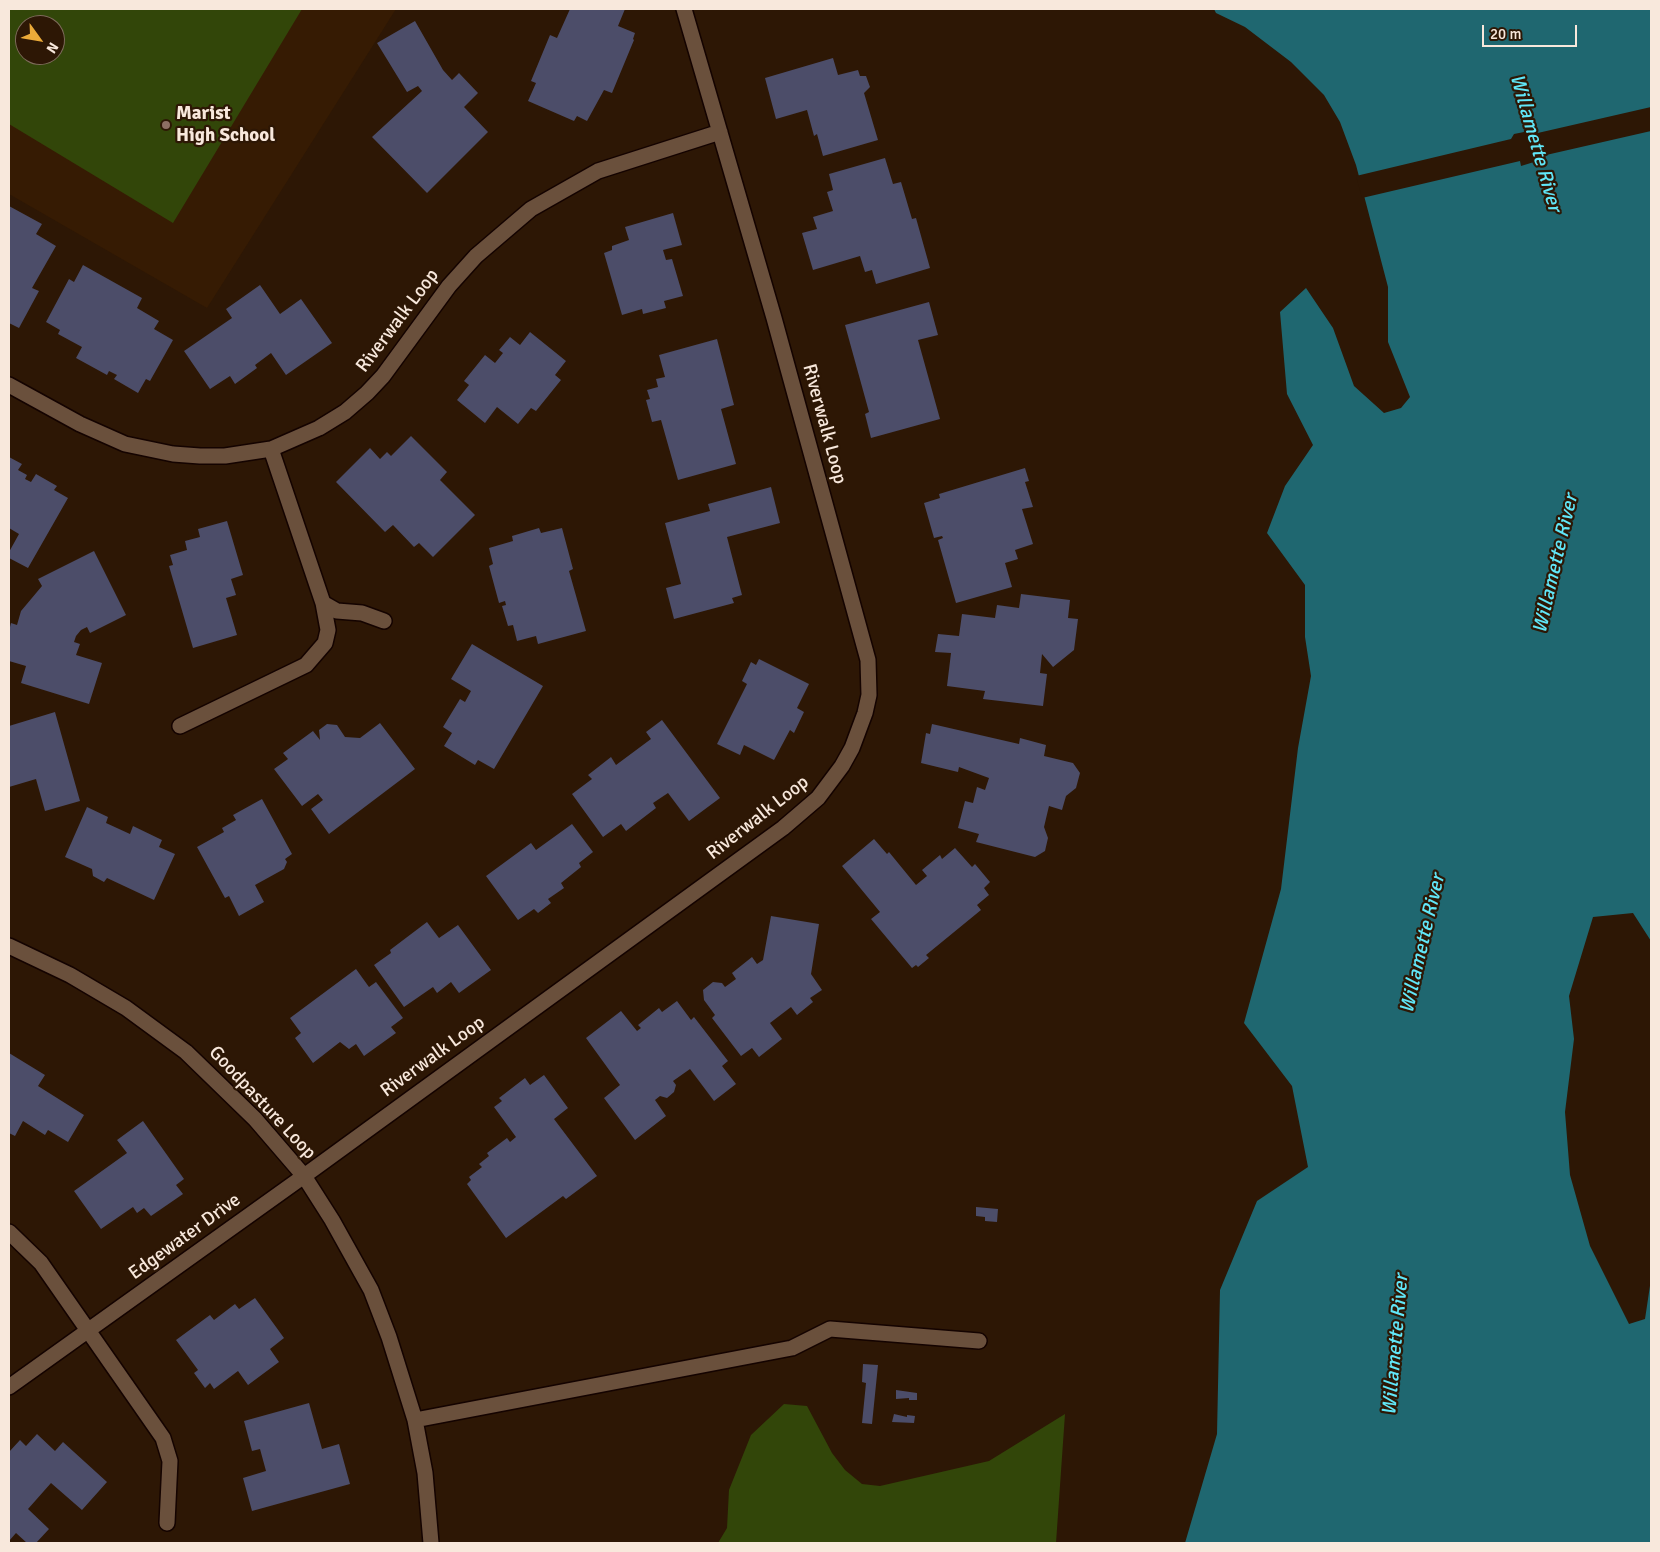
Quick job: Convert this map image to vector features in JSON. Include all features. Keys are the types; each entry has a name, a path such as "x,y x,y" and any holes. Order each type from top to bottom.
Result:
{"street":[{"name":"Riverwalk Loop","path":"304,1176 809,807 824,792 842,766 860,729 869,695 868,660 684,9"},
{"name":"Riverwalk Loop","path":"9,385 103,436 133,446 173,454 200,456 225,456 271,449 319,428 345,412 367,393 384,376 449,286 476,256 531,209 598,171 720,132"},
{"path":"180,726 306,665 325,643 328,630 323,602 271,449"},
{"path":"323,602 337,611 362,614 384,621"},
{"name":"Goodpasture Loop","path":"9,946 70,975 119,1004 186,1052 256,1119 304,1176 332,1220 371,1290 389,1337 414,1420 425,1473 432,1543"},
{"name":"Edgewater Drive","path":"9,1387 304,1176"},
{"path":"9,1232 41,1263 163,1438 167,1448 171,1476 167,1523"},
{"path":"414,1420 792,1348 830,1330 979,1340"}],"shaded area":[{"name":"Marist High School","path":"9,9 396,9 207,308 9,194"}],"green space":[{"path":"9,9 302,9 173,223 9,124"},
{"path":"784,1404 807,1406 832,1453 845,1470 862,1484 880,1486 989,1461 1065,1414 1056,1543 718,1543 727,1528 729,1490 751,1435"}],"water":[{"name":"Willamette River","path":"1214,9 1651,9 1651,941 1633,913 1593,917 1569,996 1574,1039 1565,1112 1570,1175 1590,1246 1629,1324 1645,1319 1651,1279 1651,1543 1185,1543 1217,1434 1220,1290 1257,1201 1308,1167 1292,1086 1244,1023 1281,889 1298,748 1311,676 1305,637 1305,585 1267,533 1285,486 1313,445 1287,394 1280,312 1306,288 1333,328 1354,386 1384,413 1401,408 1410,397 1388,342 1388,287 1356,165 1340,122 1324,95 1291,62 1245,27 1216,13"}],"pier":[{"path":"1651,107 1651,131 1533,158 1534,162 1521,166 1520,161 1362,198 1356,176 1511,139 1514,134 1524,132 1529,135"}],"building":[{"path":"570,9 625,9 618,26 635,33 634,40 612,93 604,90 587,121 577,116 574,121 528,101 536,83 531,81 550,35 557,38"},
{"path":"415,21 443,70 452,80 459,73 478,93 464,107 488,132 427,193 372,137 422,91 418,86 407,92 377,43"},
{"path":"833,58 838,75 858,70 860,76 866,76 870,87 864,93 878,140 823,156 817,134 814,136 807,110 776,119 765,78"},
{"path":"885,158 893,184 901,182 912,219 916,218 930,268 876,284 872,270 865,272 860,256 813,270 802,233 817,229 813,217 833,211 827,192 833,190 829,174"},
{"path":"9,206 42,224 36,234 56,246 32,288 39,291 19,328 9,323"},
{"path":"673,213 682,245 663,250 666,260 672,259 683,296 664,301 666,308 643,314 642,309 622,315 604,253 612,250 612,246 629,240 625,227"},
{"path":"83,265 142,298 137,308 159,321 154,329 173,340 150,381 146,379 138,393 114,379 117,375 109,371 107,375 76,358 82,347 58,334 60,330 46,322 69,279 74,282"},
{"path":"260,285 280,314 301,299 332,343 286,375 271,353 255,365 257,368 235,384 230,376 210,389 184,351 232,318 226,309"},
{"path":"929,302 938,335 918,340 940,419 871,438 865,414 869,412 845,325"},
{"path":"530,332 566,361 555,375 561,380 536,411 531,408 518,424 497,407 485,423 457,400 469,385 464,381 485,355 495,363 503,353 499,350 510,337 520,345"},
{"path":"717,339 734,405 721,409 736,464 678,480 661,420 652,422 646,400 650,399 647,390 658,387 656,379 665,377 659,355"},
{"path":"411,436 447,472 440,480 475,515 433,557 419,543 414,547 393,525 385,532 336,482 370,448 380,459 387,452 391,456"},
{"path":"9,457 22,464 18,470 27,475 25,479 31,482 36,474 57,486 54,490 68,498 28,568 9,558 9,552 19,534 9,528"},
{"path":"1025,468 1029,481 1025,482 1033,507 1022,509 1033,544 1015,550 1018,559 1005,563 1012,587 956,603 938,540 943,538 942,536 934,538 924,503 940,498 939,494"},
{"path":"771,487 780,523 727,537 742,595 732,598 734,603 674,619 666,588 681,584 665,523 710,511 708,504"},
{"path":"227,521 243,575 231,579 236,595 226,598 237,635 193,648 169,566 173,565 170,555 187,550 185,541 200,537 198,529"},
{"path":"539,528 541,533 562,528 573,569 569,571 586,631 538,644 536,636 517,641 513,625 508,626 502,606 506,605 505,601 499,603 489,566 493,564 489,548 513,541 512,536"},
{"path":"94,551 126,615 90,633 87,627 76,636 74,642 80,644 76,655 102,663 89,704 21,683 26,666 9,661 9,631 11,623 17,625 21,611 42,586 38,579"},
{"path":"1021,594 1070,600 1068,618 1078,619 1074,650 1053,667 1042,654 1040,673 1047,674 1043,706 983,699 985,691 947,686 951,653 935,652 938,634 959,636 962,614 995,618 997,605 1019,608"},
{"path":"472,644 543,686 494,769 478,760 475,765 444,746 452,733 443,727 460,699 465,702 471,691 451,679"},
{"path":"759,659 809,684 797,708 804,712 794,733 790,730 774,760 744,745 740,755 717,744 747,684 742,681 751,662 756,665"},
{"path":"55,712 80,801 45,811 36,779 9,787 9,726"},
{"path":"662,720 720,798 689,821 668,793 653,803 656,808 626,831 621,824 603,837 572,794 592,779 588,775 611,757 616,765 651,739 646,732"},
{"path":"380,723 415,769 329,834 311,809 323,800 318,794 302,806 274,769 288,759 283,753 313,731 320,740 319,730 327,724 337,725 345,737 360,738"},
{"path":"932,724 1019,744 1020,738 1046,745 1044,756 1073,763 1080,773 1076,788 1066,796 1062,810 1049,806 1044,827 1048,838 1045,851 1035,857 976,842 979,834 958,828 965,801 973,803 977,787 985,790 989,778 959,767 958,772 921,763 926,733 930,734"},
{"path":"262,799 292,854 285,859 287,862 284,869 255,885 264,902 239,916 229,896 225,898 197,847 224,832 222,828 236,820 233,815"},
{"path":"87,807 108,817 106,823 130,834 133,826 162,840 159,847 175,854 154,900 107,878 104,882 93,876 92,869 65,857"},
{"path":"572,824 593,852 579,863 581,867 561,883 564,888 548,899 551,903 538,913 534,909 518,920 486,876 531,843 536,850"},
{"path":"874,839 887,854 889,852 916,885 927,876 922,870 940,855 942,859 955,848 972,867 975,864 990,882 984,888 989,895 977,905 981,910 926,955 929,958 918,967 916,965 912,968 871,919 880,912 842,866"},
{"path":"771,916 819,924 811,974 822,990 810,998 813,1002 797,1015 791,1007 770,1023 782,1039 759,1057 752,1048 741,1056 712,1018 715,1015 704,1000 703,990 713,982 722,983 725,987 736,979 732,973 752,957 757,964 763,960"},
{"path":"427,922 439,938 458,925 491,970 459,993 451,982 437,993 433,987 404,1007 374,965 391,953 390,950"},
{"path":"356,969 369,987 376,982 403,1018 391,1027 396,1033 364,1056 356,1044 349,1049 340,1042 313,1063 295,1038 301,1033 290,1018"},
{"path":"677,1001 691,1020 694,1017 728,1061 722,1066 736,1084 714,1101 690,1069 673,1081 676,1085 674,1092 667,1098 660,1096 655,1100 666,1116 635,1140 604,1098 620,1085 586,1038 621,1011 637,1031 641,1028 638,1025 659,1008 662,1012"},
{"path":"9,1053 45,1075 38,1086 84,1115 68,1142 48,1130 45,1135 23,1121 15,1136 9,1133"},
{"path":"544,1075 568,1108 554,1119 597,1176 566,1199 563,1196 506,1238 467,1184 471,1180 469,1177 482,1167 479,1164 489,1156 487,1153 507,1138 510,1142 516,1137 494,1107 502,1101 499,1098 525,1078 530,1085"},
{"path":"143,1121 184,1179 176,1185 183,1194 151,1216 144,1208 137,1213 133,1207 101,1229 74,1191 127,1153 117,1140"},
{"path":"976,1207 998,1209 997,1222 985,1221 985,1217 976,1216"},
{"path":"255,1298 284,1338 270,1349 279,1362 248,1385 238,1371 214,1389 210,1383 205,1388 194,1373 198,1370 176,1340 210,1315 214,1320 235,1304 239,1309"},
{"path":"863,1364 878,1365 872,1424 862,1423 866,1383 862,1382"},
{"path":"896,1390 917,1393 917,1400 909,1400 909,1398 896,1399"},
{"path":"309,1403 322,1449 339,1444 350,1484 252,1511 243,1478 266,1471 260,1449 252,1451 244,1421"},
{"path":"894,1414 907,1417 907,1415 915,1416 914,1423 892,1422"},
{"path":"37,1434 55,1451 63,1442 107,1482 82,1510 51,1483 28,1509 49,1529 36,1543 27,1543 16,1533 9,1541 9,1452 20,1440 26,1446"}],"place":[{"name":"Marist High School","path":"166,125"}]}
